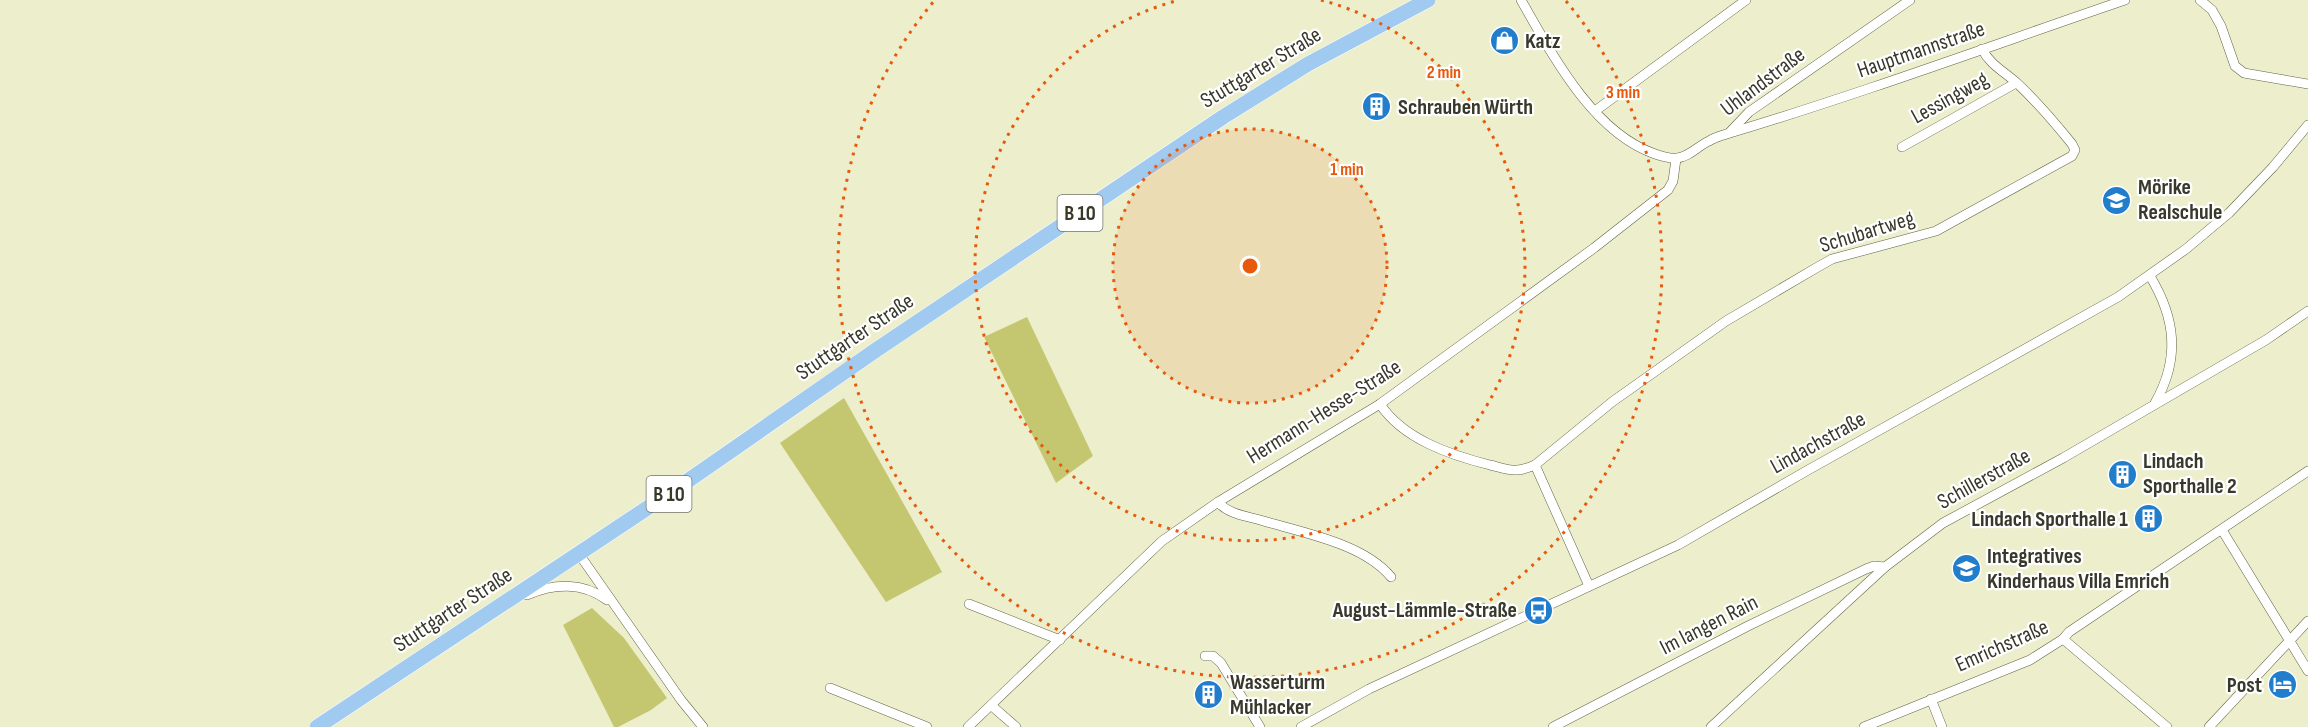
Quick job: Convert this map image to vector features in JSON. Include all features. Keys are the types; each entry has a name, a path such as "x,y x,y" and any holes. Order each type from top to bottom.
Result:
{"main road":[{"name":"Stuttgarter Straße","path":"317,727 579,554 1214,123 1308,64 1428,0"}],"street":[{"path":"1521,0 1561,67 1595,111 1620,135 1639,147 1657,155 1676,159"},
{"path":"1595,111 1746,0"},
{"name":"Uhlandstraße","path":"1676,159 1708,141 1729,133 1749,112 1910,0"},
{"name":"Hauptmannstraße","path":"1729,133 1806,111 2125,0"},
{"path":"2200,0 2212,10 2221,26 2235,66 2244,73 2308,84"},
{"name":"Schubartweg","path":"1535,465 1612,402 1726,321 1816,268 1832,260 1936,231 2072,156 2075,150 2072,144 2042,108 1987,59 1982,49"},
{"name":"Lessingweg","path":"1902,147 2016,83"},
{"name":"Lindachstraße","path":"1301,727 1369,689 1678,545 1836,454 2069,326 2150,276 2186,249 2229,213 2308,126"},
{"name":"Hermann-Hesse-Straße","path":"968,727 1156,546 1218,502 1380,404 1594,248 1668,190 1673,181 1676,159"},
{"path":"2150,276 2163,300 2172,328 2173,355 2168,374 2154,405"},
{"name":"Schillerstraße","path":"1711,727 1885,567 1943,523 2063,458 2266,340 2308,310"},
{"path":"1380,404 1390,418 1417,437 1442,449 1470,460 1516,471 1535,465 1589,586"},
{"path":"2063,639 2069,632 2308,471"},
{"path":"1218,502 1228,511 1356,551 1376,562 1391,577"},
{"path":"2222,530 2308,671"},
{"path":"579,554 681,700 704,727"},
{"name":"Im langen Rain","path":"1553,727 1748,626 1866,569 1874,566 1885,567"},
{"path":"495,610 534,591 569,586 594,591 614,605"},
{"path":"969,604 1060,640"},
{"path":"2209,727 2308,621"},
{"name":"Emrichstraße","path":"1864,727 2030,660 2063,639 2167,727"},
{"path":"1205,656 1213,657 1221,663 1260,727"},
{"path":"830,688 927,727"},
{"path":"1931,699 1942,727"},
{"path":"992,706 1016,727"}],"green space":[{"path":"1027,317 1093,456 1056,483 984,337"},
{"path":"844,398 942,572 886,602 780,443"},
{"path":"592,608 624,638 667,698 651,710 618,727 614,727 563,625"}],"place":[{"name":"Katz","path":"1504,41"},
{"name":"Schrauben Würth","path":"1377,107"},
{"name":"Mörike Realschule","path":"2117,200"},
{"name":"Lindach Sporthalle 2","path":"2122,474"},
{"name":"Lindach Sporthalle 1","path":"2149,519"},
{"name":"Integratives Kinderhaus Villa Emrich","path":"1966,569"},
{"name":"August-Lämmle-Straße","path":"1538,610"},
{"name":"Post","path":"2283,685"},
{"name":"Wasserturm Mühlacker","path":"1209,695"}]}
